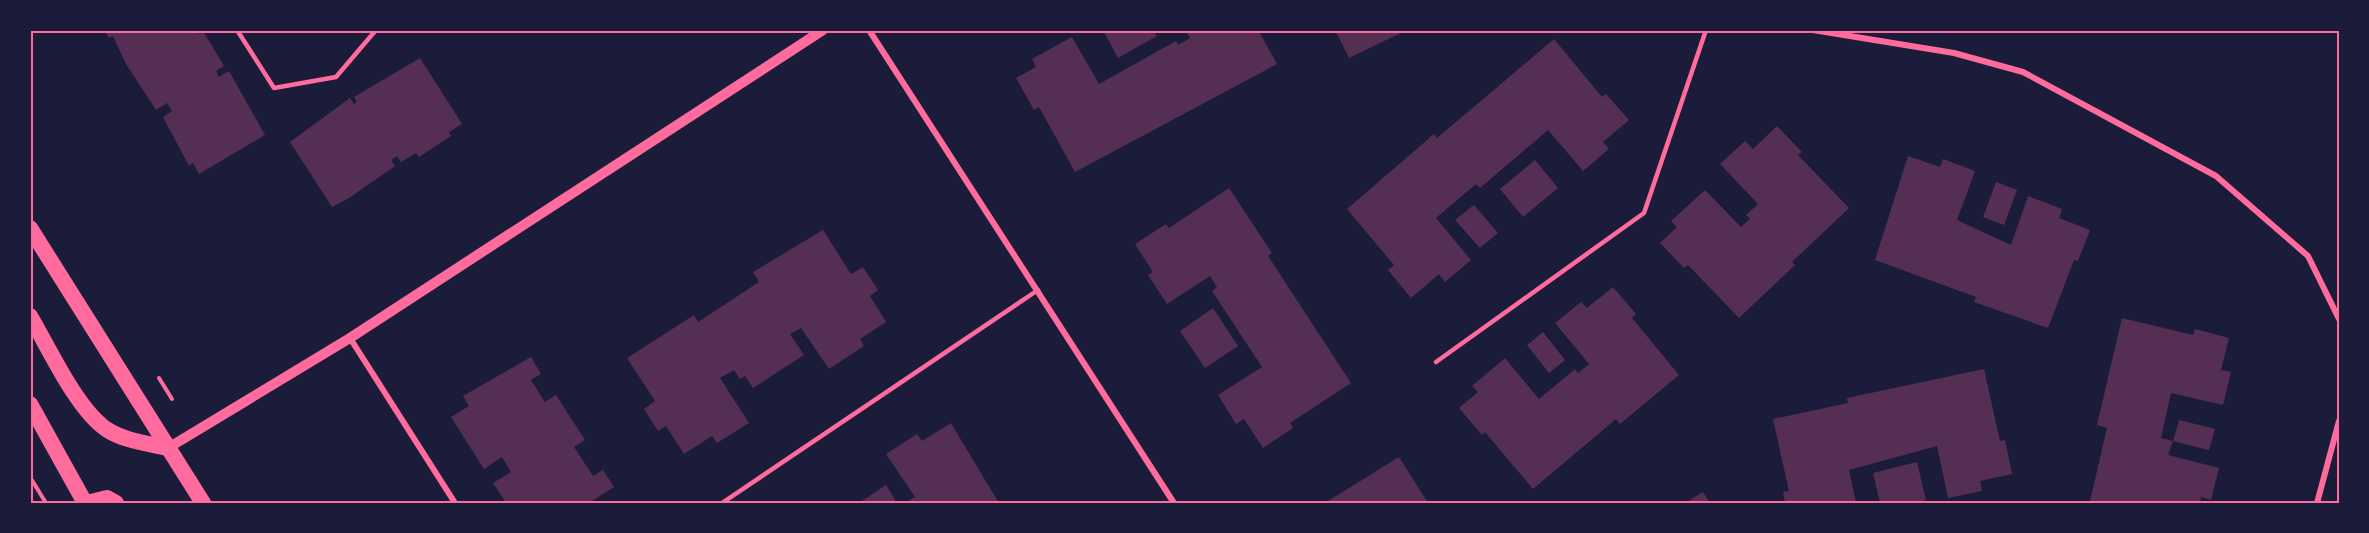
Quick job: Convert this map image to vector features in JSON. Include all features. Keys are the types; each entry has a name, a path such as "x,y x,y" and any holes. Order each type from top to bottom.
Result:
{"highway":[{"path":"30,228 203,503"},
{"path":"30,316 80,402 105,428 124,438 168,448"},
{"path":"30,404 86,503 107,498 116,503"}],"street":[{"path":"168,448 350,338 823,30"},
{"path":"868,30 1174,503"},
{"path":"1813,30 1954,53 2023,72 2216,176 2308,256 2339,320"},
{"path":"350,338 455,503"},
{"path":"2317,503 2339,421"}],"lane":[{"path":"237,30 274,88 336,77 376,30"},
{"path":"1436,362 1644,213 1706,30"},
{"path":"722,503 1038,290"}],"path":[{"path":"30,477 46,503"}],"building":[{"path":"104,30 196,30 199,34 203,31 224,66 216,71 219,77 229,71 265,135 199,174 193,163 189,166 163,117 172,111 167,103 156,110 126,64 113,36 109,38"},
{"path":"1103,30 1153,30 1157,36 1118,58"},
{"path":"1186,30 1258,30 1277,64 1075,172 1039,107 1034,110 1016,78 1036,67 1032,59 1072,37 1099,84 1176,41 1178,45 1190,38"},
{"path":"1335,30 1407,30 1349,58"},
{"path":"1554,39 1602,97 1606,94 1629,120 1603,142 1609,149 1583,171 1548,130 1480,188 1476,184 1436,218 1471,260 1445,282 1439,274 1411,298 1388,270 1394,265 1347,209 1434,134 1437,138"},
{"path":"420,58 462,124 449,132 451,136 419,157 416,153 401,162 397,156 391,160 395,166 332,207 290,142 350,98 354,104 357,102 354,97"},
{"path":"1777,126 1802,152 1798,155 1849,208 1792,262 1795,265 1739,318 1688,265 1684,268 1660,243 1677,227 1671,221 1705,190 1741,227 1750,219 1746,215 1758,204 1720,164 1745,141 1753,149"},
{"path":"1908,156 1940,167 1943,159 1975,171 1957,220 2011,245 2028,196 2062,209 2059,218 2090,230 2078,261 2074,260 2048,328 1974,302 1976,297 1875,260"},
{"path":"1535,160 1558,188 1523,217 1500,189"},
{"path":"1996,182 2017,190 2004,225 1983,217"},
{"path":"1229,188 1272,253 1268,256 1351,383 1290,423 1293,428 1263,448 1244,419 1236,424 1218,395 1262,367 1212,291 1217,287 1210,276 1167,304 1148,275 1153,272 1135,244 1166,224 1169,228"},
{"path":"1474,205 1498,233 1480,248 1455,220"},
{"path":"823,230 851,274 863,267 878,290 870,296 886,322 860,339 864,346 829,369 801,328 790,334 804,355 753,388 745,376 740,379 734,370 720,378 749,423 717,443 712,436 684,454 666,426 658,431 644,409 655,401 627,358 694,315 698,322 759,282 753,272"},
{"path":"1613,287 1636,314 1632,318 1679,375 1620,424 1616,419 1533,489 1485,432 1482,435 1459,408 1478,392 1472,386 1505,358 1539,399 1575,369 1578,373 1589,364 1555,323 1581,302 1587,308"},
{"path":"1213,308 1238,346 1205,368 1180,331"},
{"path":"2122,318 2193,335 2195,329 2229,338 2221,370 2231,372 2223,405 2171,393 2161,438 2173,441 2168,455 2219,468 2211,500 2201,497 2200,503 2100,503 2090,501 2107,428 2097,425"},
{"path":"1543,332 1565,360 1549,373 1527,345"},
{"path":"531,357 541,374 531,380 545,402 556,395 585,440 574,447 593,476 603,470 614,487 589,503 506,503 493,483 511,472 502,457 484,469 451,417 469,406 463,396"},
{"path":"1984,369 2000,441 2005,440 2012,474 1980,481 1982,491 1948,498 1937,446 1849,470 1856,503 1785,503 1783,492 1789,491 1773,419 1848,403 1847,398"},
{"path":"2179,420 2215,429 2209,450 2173,441"},
{"path":"951,423 999,503 905,503 915,497 886,454 917,434 922,441"},
{"path":"1399,457 1428,503 1324,503 1336,496"},
{"path":"1917,462 1926,500 1912,503 1880,503 1873,473"},
{"path":"886,485 897,503 859,503"},
{"path":"1703,492 1710,503 1685,503"}]}
